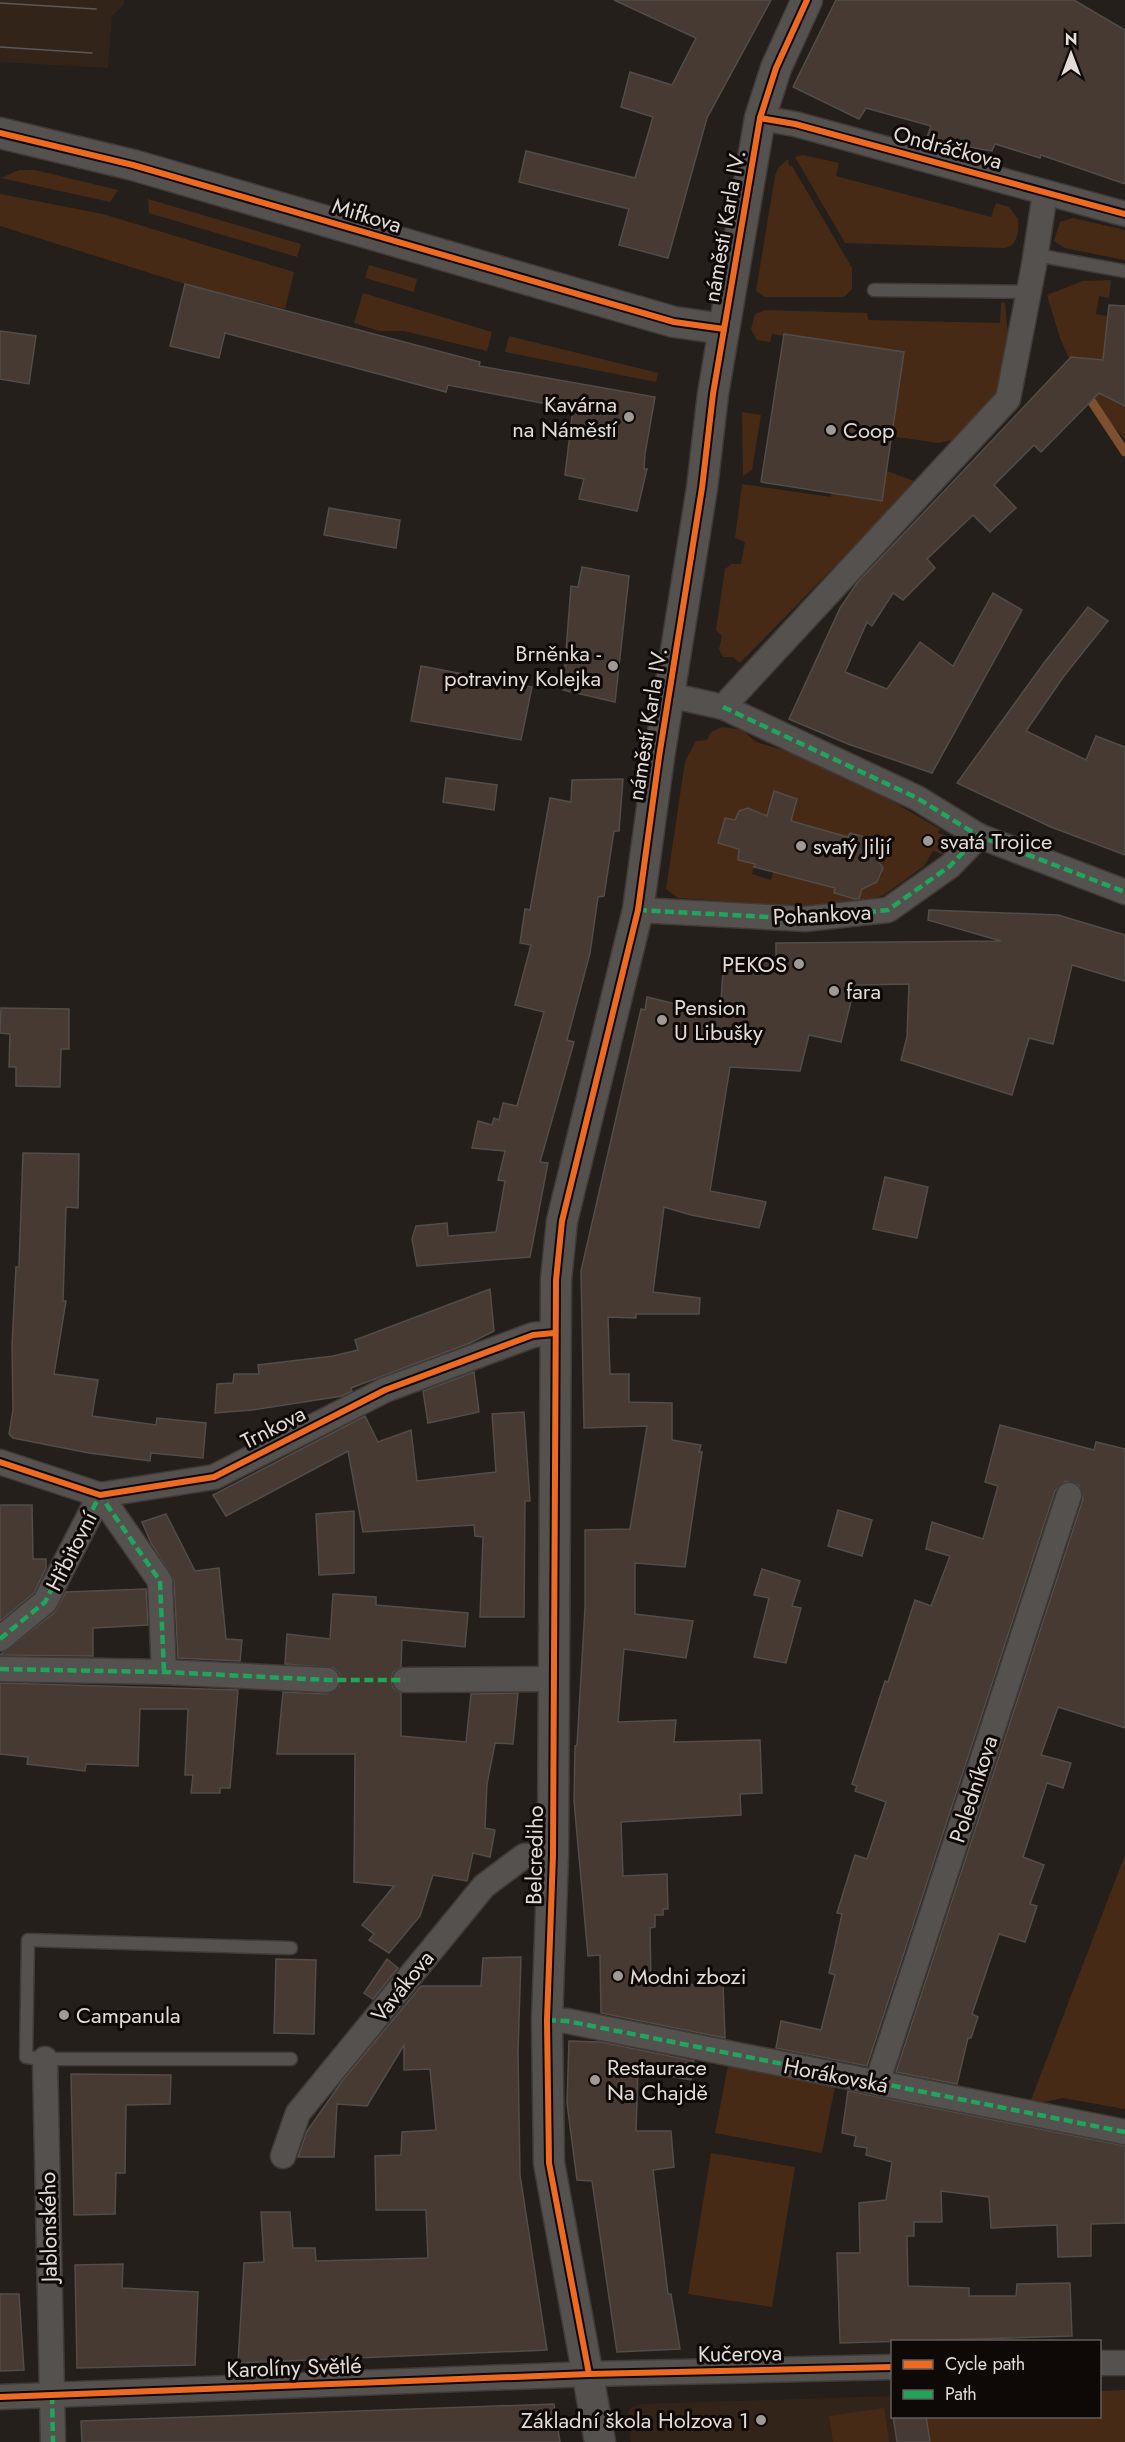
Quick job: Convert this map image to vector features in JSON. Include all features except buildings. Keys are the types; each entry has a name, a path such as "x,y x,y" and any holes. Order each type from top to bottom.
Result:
{"street":[{"name":"náměstí Karla IV.","path":"554,1333 562,1221 638,909 724,329 760,118 776,68 807,0"},
{"name":"Ondráčkova","path":"760,118 795,124 1125,214"},
{"name":"Mifkova","path":"0,134 133,165 674,322 724,329"},
{"path":"723,706 1008,399 1036,255 1045,193"},
{"path":"669,695 723,706 917,798 980,836 1125,892"},
{"name":"Pohankova","path":"638,909 805,919 888,909 950,866 980,836"},
{"name":"Trnkova","path":"0,1462 100,1495 214,1477 385,1390 533,1335 554,1333"},
{"name":"Belcrediho","path":"554,1333 556,1493 553,1855 547,2020 549,2163 600,2442"},
{"name":"Hřbitovní","path":"0,1639 45,1602 100,1495 160,1581 164,1672"},
{"name":"Poledníkova","path":"877,2083 1069,1495"},
{"path":"0,1669 164,1672 327,1680"},
{"path":"405,1680 554,1679"},
{"name":"Vavákova","path":"283,2156 298,2113 484,1886 524,1856 553,1855"},
{"name":"Horákovská","path":"547,2020 567,2021 1125,2132"},
{"name":"Jablonského","path":"45,2059 53,2442"},
{"path":"1101,2363 1125,2362"},
{"name":"Kučerova","path":"589,2374 891,2367"},
{"name":"Karolíny Světlé","path":"0,2397 589,2374"}],"lane":[{"path":"1036,255 1125,271"},
{"path":"874,290 1027,301"},
{"path":"291,1948 28,1940 26,2057 45,2059 291,2059"}],"shaded area":[{"path":"0,0 124,0 124,5 112,16 108,68 0,62"},
{"path":"803,155 839,163 836,176 991,217 996,203 1009,207 1018,219 1017,237 1009,247 1004,248 845,243 795,157"},
{"path":"788,159 789,166 792,166 852,268 852,289 844,297 765,297 756,291 775,176 778,168"},
{"path":"19,170 35,170 118,190 110,202 1,178"},
{"path":"0,194 103,214 294,272 285,309 185,284 0,226"},
{"path":"148,199 301,244 297,257 149,213"},
{"path":"1073,218 1125,230 1125,260 1065,248 1054,241 1060,222"},
{"path":"369,265 417,279 414,292 365,278"},
{"path":"1111,280 1109,298 1099,296 1096,314 1107,316 1106,368 1125,406 1125,439 1089,401 1060,338 1047,295 1083,281"},
{"path":"363,293 492,332 487,351 404,331 379,331 354,323"},
{"path":"1005,302 1009,347 1000,396 960,438 939,443 890,436 902,354 772,334 770,342 757,340 751,329 755,314 765,310 867,313 868,320 1000,323 1001,303"},
{"path":"509,336 658,373 656,382 505,352"},
{"path":"742,412 761,415 752,470 743,476"},
{"path":"884,470 917,482 740,663 733,657 723,657 719,649 722,636 716,630 725,569 732,564 741,564 745,542 735,538 742,484 831,497 832,490"},
{"path":"722,727 742,730 756,742 799,755 841,772 940,829 938,833 947,836 942,854 933,851 924,866 884,895 850,906 796,906 678,898 666,889 685,762 696,741 707,740 711,732","holes":["775,793 796,800 790,826 848,837 850,833 875,840 871,855 880,862 882,874 877,882 863,885 859,900 834,894 835,888 775,866 771,880 752,874 756,860 743,857 742,861 739,860 739,849 719,843 725,818 737,821 739,811 742,810 766,819"]},
{"path":"1125,1855 1125,2109 1063,2098 1038,2103 1031,2100"},
{"path":"728,2066 835,2086 822,2153 715,2133"},
{"path":"711,2153 795,2167 772,2307 688,2294"},
{"path":"1125,2390 1125,2442 897,2442 893,2418 1101,2418 1101,2391"},
{"name":"Základní škola Holzova 1","path":"890,2396 891,2418 893,2418 897,2442 631,2442 628,2413 631,2407 642,2404"},
{"path":"884,2408 889,2442 833,2442 829,2416"}],"waterway":[{"path":"1086,393 1125,452"}],"tram line":[{"path":"0,3 96,9"},
{"path":"0,47 92,53"}],"marked path":[{"path":"723,707 917,798 979,836 1125,892"},
{"path":"638,910 805,919 888,910 950,866 979,836"},
{"path":"0,1639 45,1602 100,1495 160,1581 164,1672"},
{"path":"0,1669 164,1672 327,1680 405,1680"},
{"path":"547,2020 567,2021 1125,2132"},
{"path":"52,2395 53,2442"}],"cycle path":[{"path":"589,2374 549,2163 547,2020 553,1855 556,1280 562,1221 638,910 659,757 702,488 713,394 760,118 776,68 807,0"},
{"path":"760,118 795,124 1125,214"},
{"path":"0,133 133,165 674,322 724,329"},
{"path":"0,1462 100,1495 214,1477 385,1390 533,1335 554,1333"},
{"path":"0,2397 589,2374 891,2367"}],"place":[{"name":"Kavárna na Náměstí","path":"629,417"},
{"name":"Coop","path":"831,430"},
{"name":"Brněnka - potraviny Kolejka","path":"613,666"},
{"name":"svatá Trojice","path":"928,841"},
{"name":"svatý Jiljí","path":"801,846"},
{"name":"PEKOS","path":"799,964"},
{"name":"fara","path":"834,991"},
{"name":"Pension U Libušky","path":"662,1020"},
{"name":"Modni zbozi","path":"618,1976"},
{"name":"Campanula","path":"64,2015"},
{"name":"Restaurace Na Chajdě","path":"595,2080"},
{"name":"Základní škola Holzova 1","path":"761,2420"}]}
